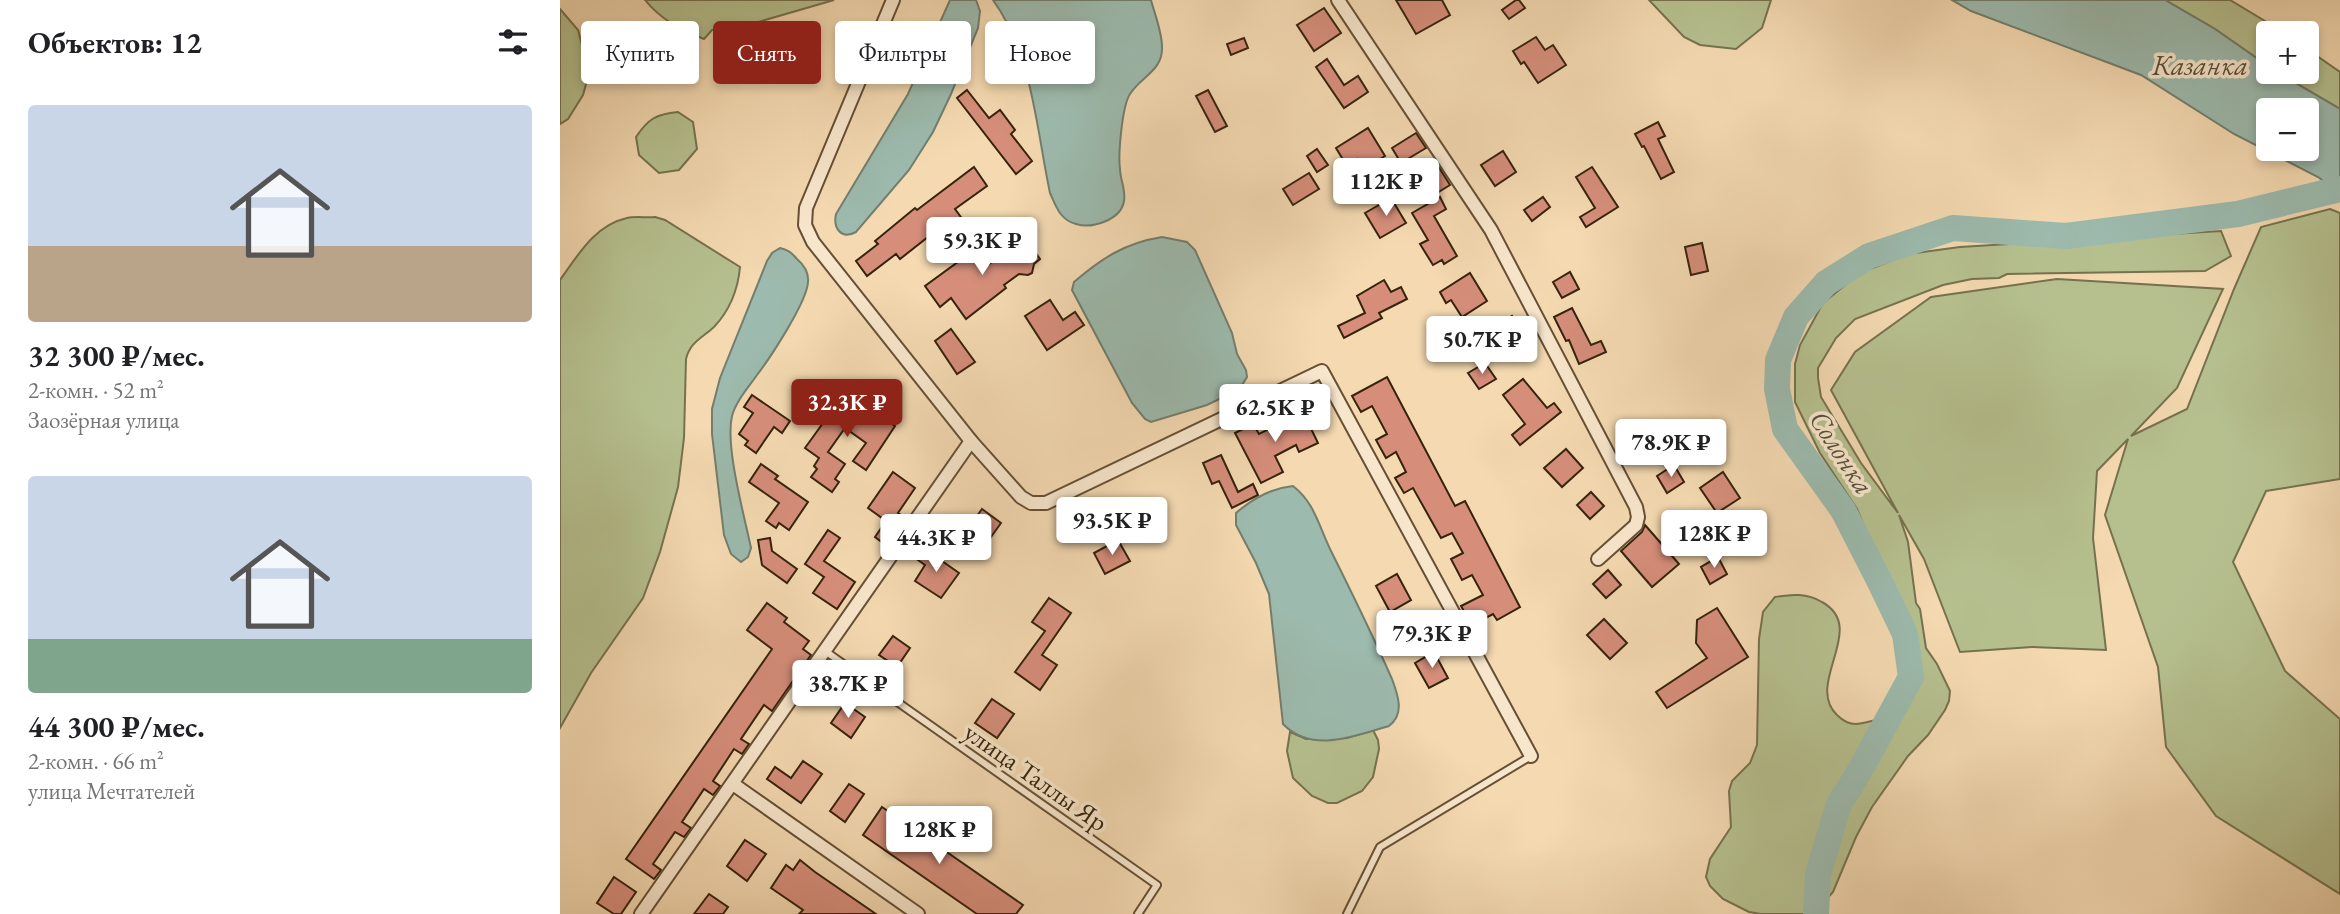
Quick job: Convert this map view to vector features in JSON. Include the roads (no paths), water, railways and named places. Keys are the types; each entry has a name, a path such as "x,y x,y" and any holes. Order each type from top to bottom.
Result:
{"street":[{"path":"893,0 806,208 805,225 813,242 971,441 1021,497 1031,503 1046,503 1322,371 1531,757"},
{"path":"1338,0 1491,230 1636,507 1636,526 1598,559"},
{"path":"641,914 971,441"},
{"path":"733,785 918,914"}],"lane":[{"name":"улица Таллы Яр","path":"825,651 1157,885 1138,914"},
{"path":"1347,914 1380,847 1531,757"}],"water":[{"path":"950,0 976,0 980,11 978,28 971,45 971,21 941,21"},
{"path":"993,0 1151,0 1161,35 1161,55 1155,68 1134,88 1127,100 1120,153 1124,201 1122,208 1105,222 1076,224 1062,216 1057,207 1050,193 1029,84 1095,84 1095,21 1005,21"},
{"name":"Казанка","path":"1952,0 2165,0 2215,29 2256,58 2256,84 2297,84 2340,109 2340,193 2318,177 2287,161 2319,161 2319,98 2256,98 2256,145 2141,75 1971,11"},
{"path":"912,84 955,84 933,132 909,170 856,232 842,234 837,228 836,214"},
{"path":"1162,237 1187,242 1195,250 1232,333 1247,377 1234,392 1207,405 1151,422 1145,419 1132,403 1072,290 1074,282 1115,253 1137,243"},
{"path":"780,248 802,264 807,272 808,282 787,330 739,400 732,416 733,462 751,548 748,557 741,562 731,554 724,535 712,434 712,409 720,378 767,261 772,253"},
{"path":"1293,486 1307,500 1316,516 1392,679 1399,710 1389,726 1348,738 1320,740 1294,733 1283,724 1269,594 1236,525 1236,513 1263,495"}],"waterway":[{"name":"Солонка","path":"1816,914 1818,874 1839,804 1911,677 1905,634 1878,578 1843,510 1785,429 1777,389 1778,360 1796,317 1826,283 1869,256 1953,228 2066,236 2238,214 2340,189"}]}
